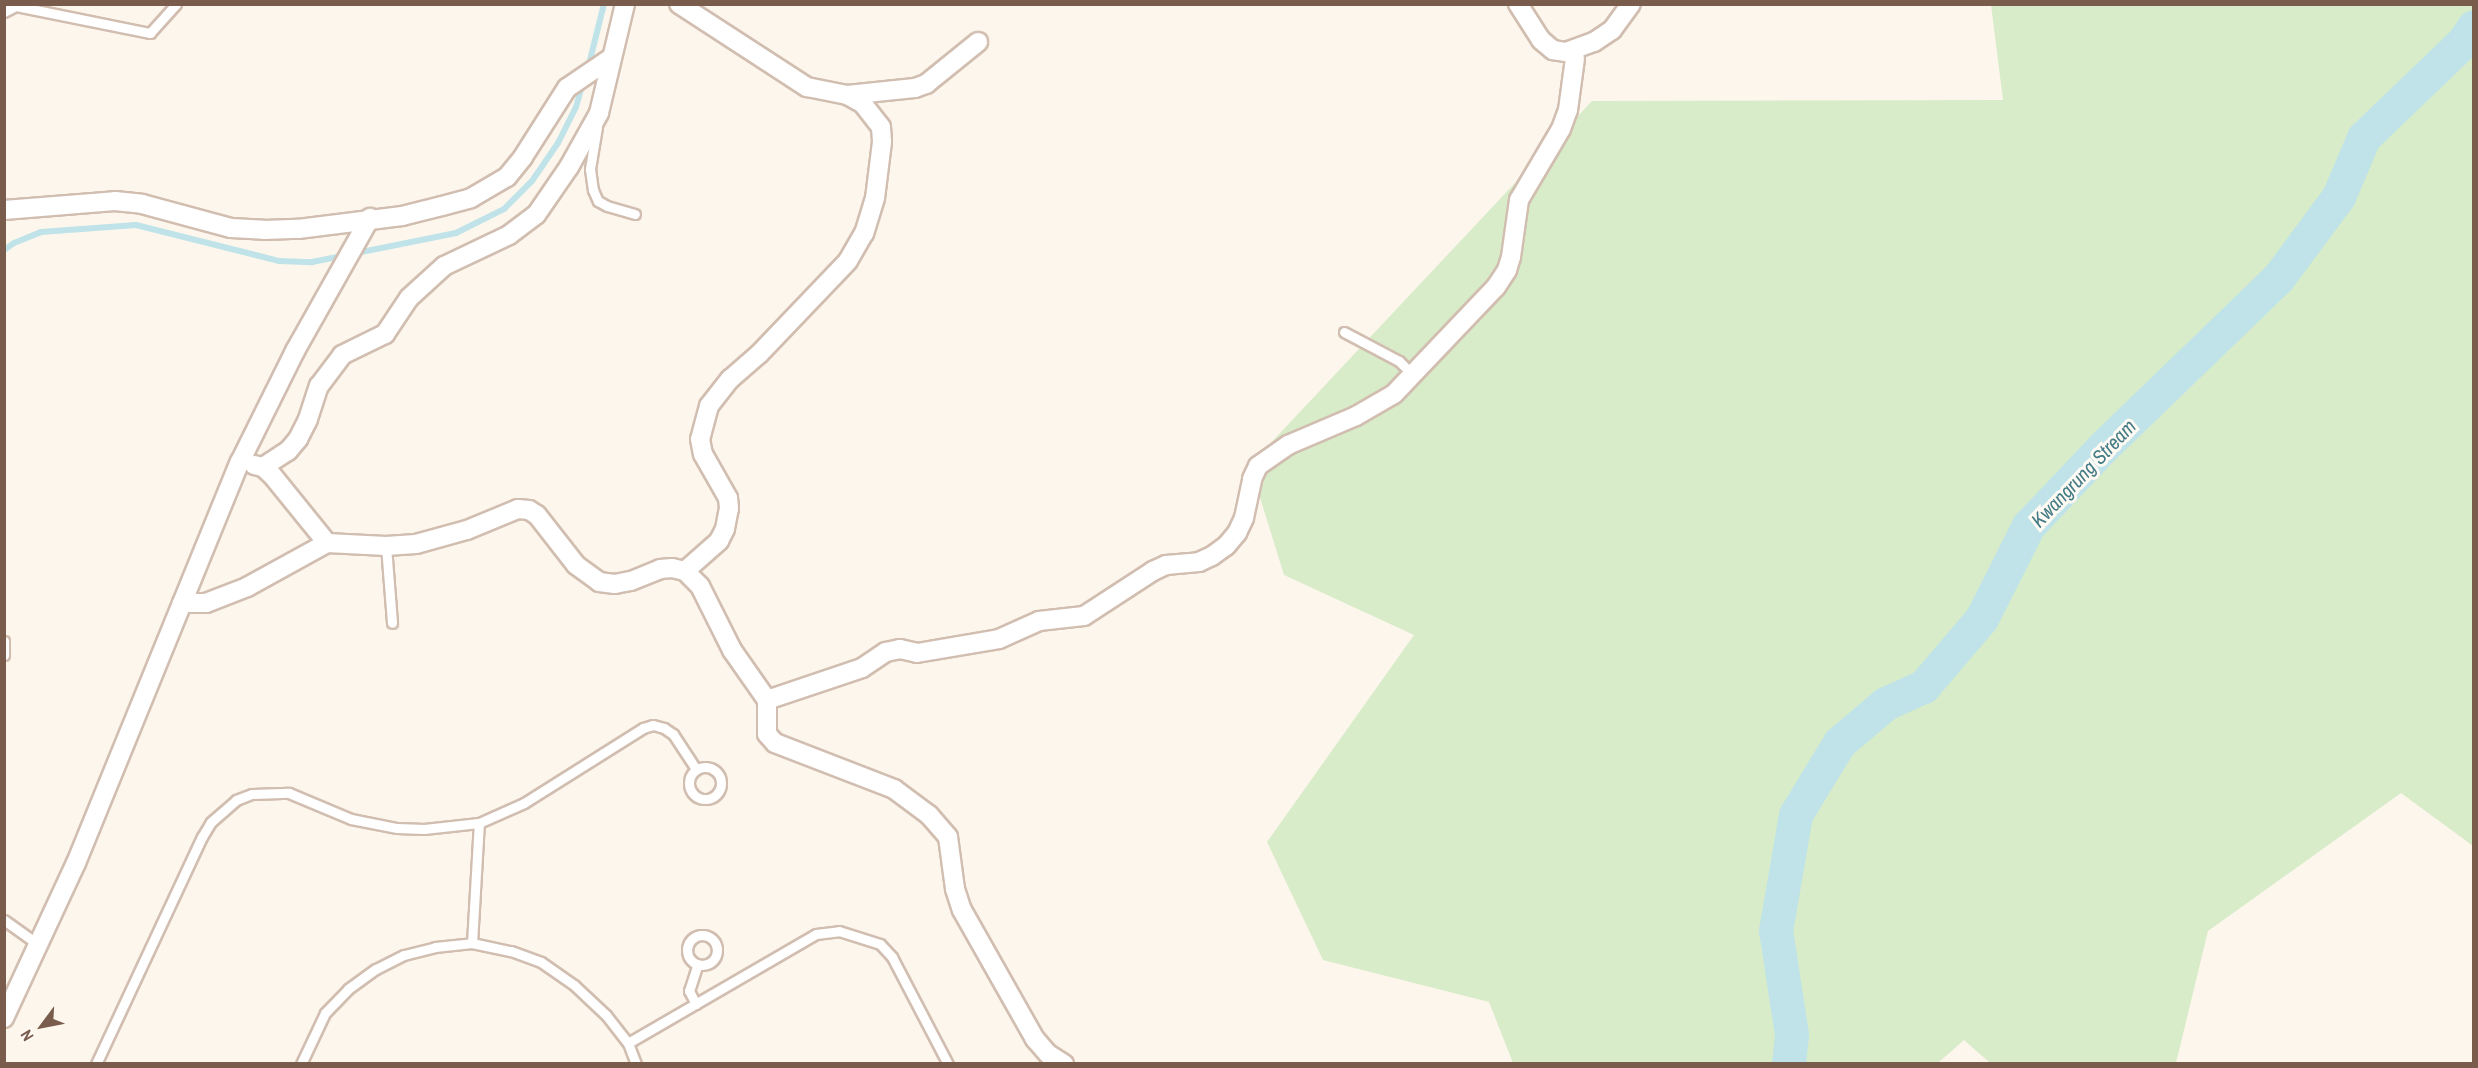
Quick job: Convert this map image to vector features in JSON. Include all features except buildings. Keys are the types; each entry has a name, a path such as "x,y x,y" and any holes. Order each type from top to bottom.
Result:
{"street":[{"path":"263,467 288,451 298,440 319,386 342,355 385,334 409,298 444,266 509,235 536,215 569,167 599,112 625,4"},
{"path":"680,4 807,87 847,95 915,88 926,84 978,42"},
{"path":"1518,4 1541,40 1553,50 1566,52 1594,42 1612,30 1631,4"},
{"path":"4,210 115,201 142,204 231,228 264,230 368,224 442,206 471,198 507,177 523,157 567,88 611,58"},
{"path":"767,700 862,668 886,652 900,649 917,653 999,639 1040,621 1084,616 1153,571 1166,565 1199,561 1212,556 1237,533 1258,466 1288,445 1375,406 1414,376 1496,287 1507,270 1514,244 1519,200 1564,119 1572,93 1575,58"},
{"path":"685,571 719,541 725,529 729,508 728,498 703,454 700,439 709,406 729,379 759,354 848,261 864,233 880,171 880,127 863,104 847,95"},
{"path":"4,1018 76,863 240,462 295,351 368,224"},
{"path":"240,462 263,467 327,543"},
{"path":"182,603 206,603 247,587 327,543 386,546 439,539 518,509 529,510 537,515 576,565 599,582 615,584 631,581 660,569 672,568 685,571 700,586 732,650 767,700 767,734 775,743 894,789 929,815 948,837 955,889 962,910 1035,1040 1048,1054 1064,1064"}],"lane":[{"path":"4,12 16,6 150,33 176,4"},
{"path":"599,112 591,169 593,190 598,201 606,206 634,214"},
{"path":"1344,332 1399,361 1414,376"},
{"path":"386,546 392,622"},
{"path":"4,641 4,655"},
{"path":"96,1064 202,837 211,822 236,800 252,794 289,793 351,819 397,828 424,829 479,823 524,803 643,728 653,725 673,734 696,769"},
{"path":"472,943 479,823"},
{"path":"4,920 39,945"},
{"path":"628,1043 816,934 839,931 880,944 892,957 948,1064"},
{"path":"301,1064 325,1013 348,989 376,969 404,955 435,947 472,943 511,951 541,962 574,985 606,1015 628,1043 636,1064"},
{"path":"696,1004 689,991 698,964"}],"green space":[{"path":"1991,5 2473,5 2473,846 2401,793 2208,931 2176,1063 1990,1063 1964,1040 1938,1063 1513,1063 1489,1002 1323,960 1267,842 1414,635 1284,575 1250,465 1592,101 2003,100"}],"waterway":[{"path":"588,68 604,4"},
{"name":"Kwangrung Stream","path":"1789,1064 1792,1035 1776,931 1796,815 1840,743 1886,704 1924,687 1982,619 2029,526 2103,448 2279,278 2339,197 2364,138 2464,42 2474,27"},
{"path":"4,250 14,243 41,232 136,225 279,261 312,262 456,233 504,209 532,181 558,143 576,107 583,83"}]}
